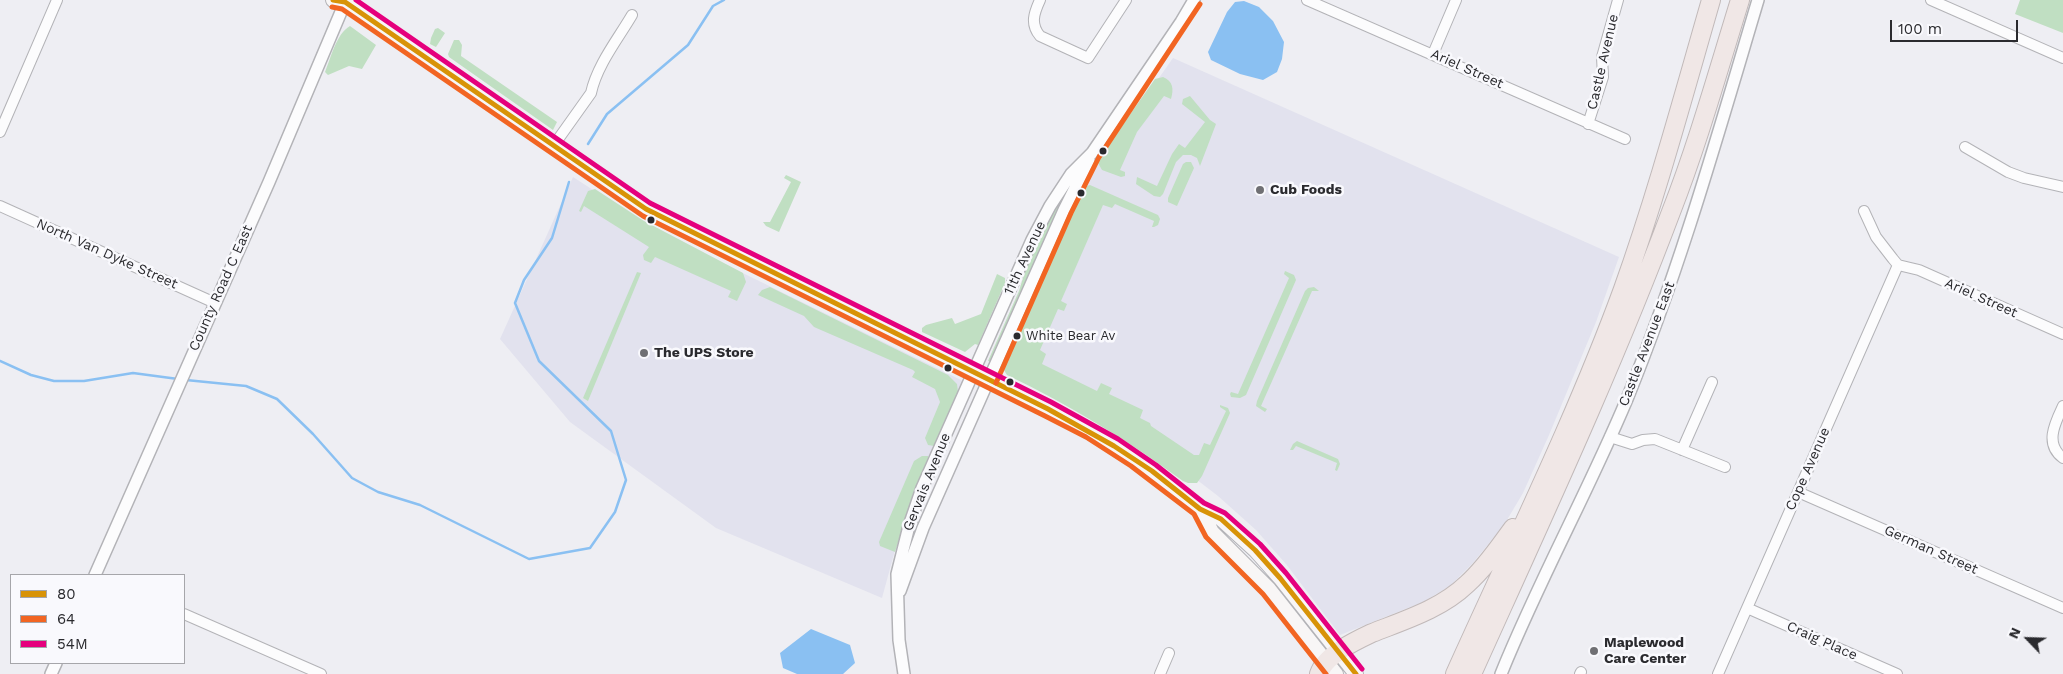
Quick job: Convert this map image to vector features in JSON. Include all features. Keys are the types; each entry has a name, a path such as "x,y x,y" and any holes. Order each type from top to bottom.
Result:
{"highway":[{"path":"1455,674 1583,390 1628,274 1666,157 1711,0"},
{"path":"1472,674 1585,424 1655,256 1688,166 1740,0"},
{"path":"1330,665 1354,641 1423,612 1454,595 1479,572 1530,507"},
{"path":"1481,674 1502,609"}],"main road":[{"path":"342,1 633,200 665,219 1068,419 1152,471 1200,509 1212,532 1269,589 1330,665 1356,674"}],"street":[{"path":"0,132 57,0"},
{"path":"1040,0 1033,16 1036,30 1040,36 1088,58 1126,0"},
{"name":"11th Avenue","path":"989,380 1064,210 1092,153 1194,0"},
{"name":"Ariel Street","path":"1307,0 1625,139"},
{"path":"1433,54 1456,0"},
{"name":"Castle Avenue","path":"1588,124 1602,77 1602,57 1618,0"},
{"name":"Castle Avenue East","path":"1501,674 1521,625 1610,437 1642,360 1677,264 1758,0"},
{"path":"1931,0 2063,58"},
{"name":"County Road C East","path":"95,574 269,182 342,1"},
{"path":"554,145 591,93 601,68 632,15"},
{"path":"1965,147 2014,174 2063,187"},
{"name":"11th Avenue","path":"973,372 1045,214 1071,174 1092,153"},
{"name":"North Van Dyke Street","path":"0,206 215,303"},
{"path":"1864,211 1876,238 1898,264"},
{"name":"Ariel Street","path":"1898,264 1919,270 2063,334"},
{"name":"Cope Avenue","path":"1718,674 1898,264"},
{"name":"Gervais Avenue","path":"904,674 898,640 898,562 922,488 973,372"},
{"name":"Gervais Avenue","path":"898,595 924,528 989,380"},
{"path":"1682,450 1712,382"},
{"path":"2063,406 2053,430 2053,446 2063,458"},
{"path":"1610,437 1627,444 1655,439 1725,467"},
{"name":"German Street","path":"1798,492 2063,608"},
{"name":"Craig Place","path":"1747,608 1897,674"},
{"path":"185,614 322,674"},
{"path":"1160,674 1169,653"}],"shaded area":[{"path":"1173,58 1619,257 1596,322 1549,435 1523,493 1504,525 1472,564 1450,586 1423,602 1340,635 1286,564 1256,530 1218,496 1171,460 1004,366 1078,193"},
{"path":"573,177 627,212 704,254 963,381 904,517 882,598 716,528 570,422 500,339"}],"green space":[{"path":"2020,0 2063,0 2063,33 2015,14"},
{"path":"350,26 376,45 362,69 349,66 328,75 325,72 334,47 341,35"},
{"path":"438,28 445,33 436,47 430,44 435,29"},
{"path":"454,40 459,40 462,45 461,56 557,122 553,130 449,57 448,54"},
{"path":"1163,77 1172,86 1171,99 1164,96 1137,132 1120,170 1125,172 1125,176 1121,177 1102,170 1098,163 1100,157 1155,79"},
{"path":"1190,96 1210,120 1216,124 1200,166 1197,158 1191,155 1183,155 1176,162 1163,194 1160,197 1154,196 1136,184 1137,177 1157,186 1172,154 1179,144 1185,148 1205,122 1182,104 1183,99"},
{"path":"1191,162 1194,168 1177,206 1168,202 1168,198 1183,164"},
{"path":"786,175 801,182 779,232 766,226 763,222 770,222 791,182 784,178"},
{"path":"1090,185 1158,215 1160,219 1158,225 1152,227 1154,221 1115,204 1112,208 1103,205 1061,301 1067,304 1064,311 1058,309 1040,350 1046,354 1042,364 1097,391 1101,383 1112,388 1109,394 1143,410 1140,418 1150,423 1151,426 1194,455 1199,455 1204,443 1210,445 1226,411 1220,405 1228,408 1230,413 1202,476 1197,483 1183,481 1141,451 1098,424 1053,398 1007,375 1002,367 1066,218 1084,187"},
{"path":"595,189 644,221 743,273 746,282 737,301 728,297 731,291 655,257 651,263 644,260 643,255 649,247 584,206 581,212 579,211 588,191"},
{"path":"1061,198 1063,199 991,362 988,361 1019,291 1036,242"},
{"path":"1285,271 1294,275 1296,280 1246,395 1240,398 1231,397 1231,392 1238,394 1289,278 1284,274"},
{"path":"637,272 641,273 588,401 583,398"},
{"path":"997,274 1005,278 1005,283 978,345 975,344 965,352 922,332 922,328 926,325 952,318 955,324 981,314"},
{"path":"770,287 948,375 957,384 958,392 934,446 928,445 925,438 940,402 935,389 912,377 915,372 913,370 814,327 804,316 758,295 762,290"},
{"path":"1314,287 1319,291 1312,291 1261,406 1267,409 1265,412 1256,406 1257,401 1305,291 1308,288"},
{"path":"1297,441 1338,459 1340,464 1337,471 1335,470 1337,463 1296,446 1293,450 1290,450"},
{"path":"922,456 928,456 928,458 913,494 895,552 880,546 879,542 914,461"}],"water":[{"path":"1244,1 1259,7 1273,21 1284,42 1282,59 1277,72 1263,80 1240,74 1211,60 1208,52 1227,12 1235,2"},
{"path":"811,629 850,645 855,663 843,674 797,674 783,668 780,653"}],"waterway":[{"path":"588,144 607,114 688,45 713,6 724,0"},
{"path":"186,380 246,386 277,399 313,434 352,478 378,492 420,505 529,559 590,548 615,512 626,480 611,431 539,361 515,303 524,280 552,238 569,182"},
{"path":"0,361 31,375 54,381 84,381 133,373 178,379"}],"transit line":[{"name":"80","path":"333,0 345,2 646,209 1048,409 1114,446 1152,471 1200,509 1221,519 1255,550 1280,578 1356,674"},
{"name":"54M","path":"356,0 650,203 1051,402 1118,439 1156,465 1204,503 1225,513 1260,544 1286,573 1362,669"},
{"name":"64","path":"996,383 1071,213 1099,157 1200,4"},
{"name":"64","path":"332,7 342,9 643,216 1086,437 1131,466 1194,514 1206,537 1263,594 1326,674"}],"place":[{"name":"Cub Foods","path":"1260,190"},
{"name":"White Bear Av","path":"1017,336"},
{"name":"The UPS Store","path":"644,353"},
{"name":"Maplewood Care Center","path":"1594,651"}]}
